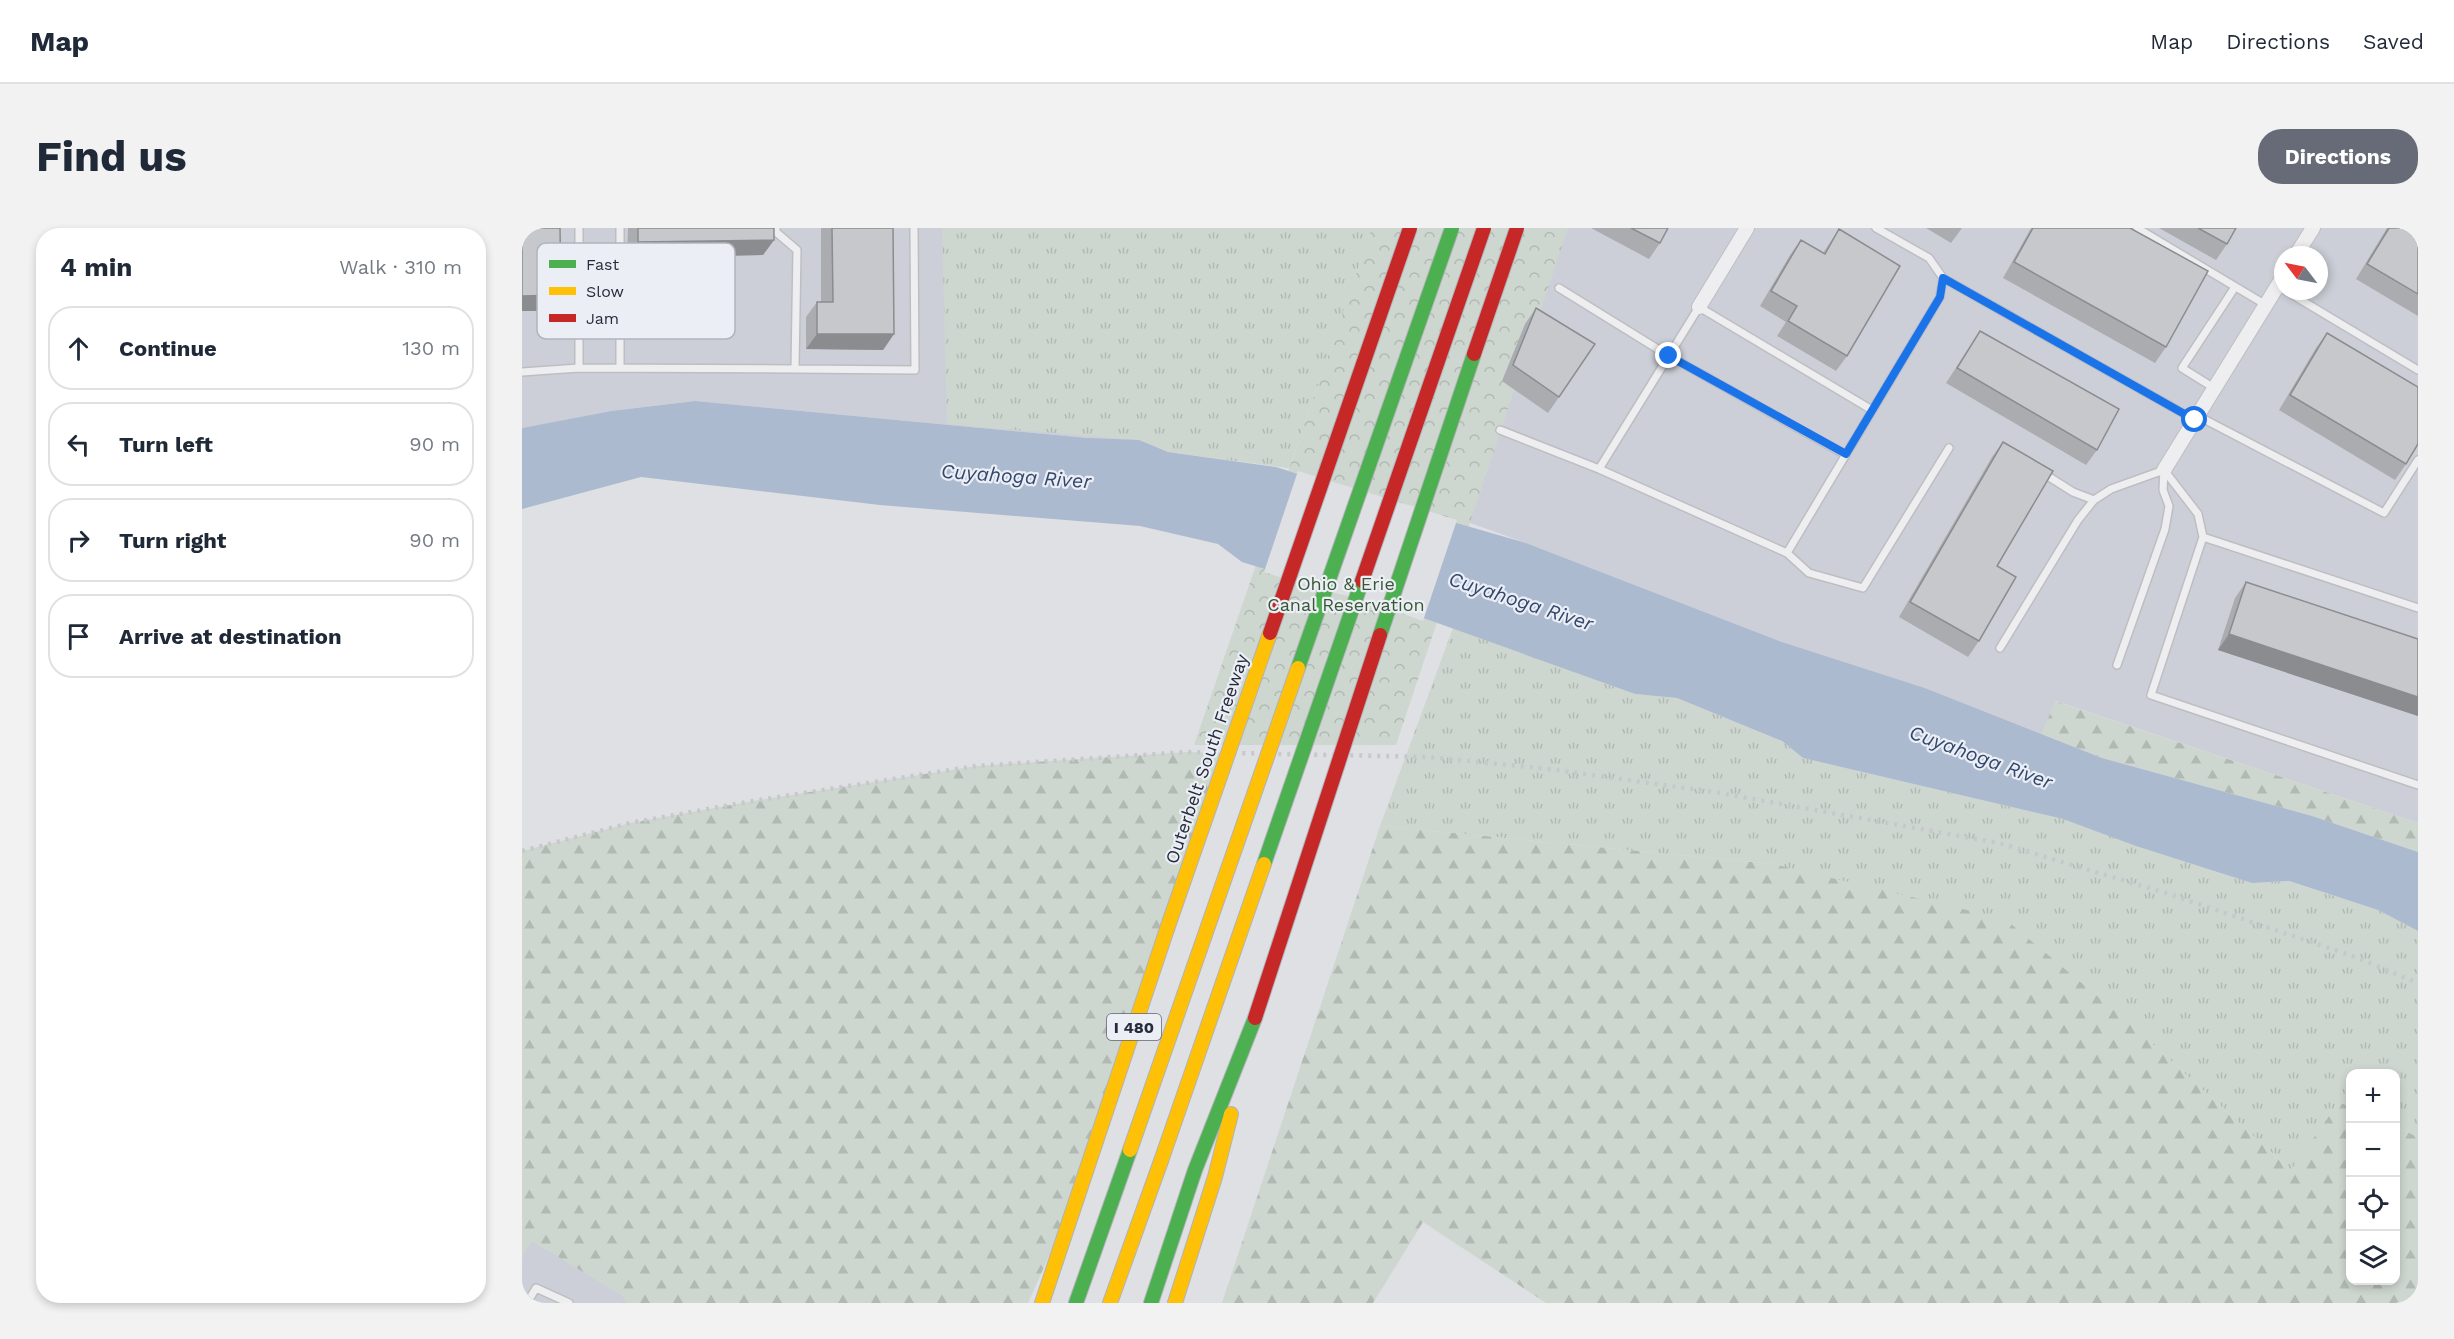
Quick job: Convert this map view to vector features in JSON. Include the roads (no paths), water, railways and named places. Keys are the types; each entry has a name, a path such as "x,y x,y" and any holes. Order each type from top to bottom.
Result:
{"highway":[{"name":"Outerbelt South Freeway","path":"1042,1303 1410,228"},
{"path":"1076,1303 1452,228"},
{"path":"1110,1303 1484,228"},
{"path":"1151,1303 1195,1170 1255,1018 1401,571 1517,228"},
{"path":"1174,1303 1215,1177 1255,1018"}],"street":[{"path":"1700,307 1747,228"},
{"path":"2302,246 2313,228"},
{"path":"2164,470 2274,296"}],"lane":[{"path":"776,228 776,232 797,250 795,369"},
{"path":"522,372 579,368 915,370 914,228"},
{"path":"1876,228 1929,258 1943,278 2197,418 2384,513 2418,460"},
{"path":"2138,228 2266,305"},
{"path":"1787,553 1940,297 1943,278"},
{"path":"2215,388 2182,368 2235,287"},
{"path":"1559,288 1669,356 1846,454"},
{"path":"2305,300 2418,370"},
{"path":"1599,469 1700,307 1872,410"},
{"path":"579,339 579,368"},
{"path":"620,339 620,368"},
{"path":"1500,430 1599,469 1787,553 1809,573 1863,588 1949,448"},
{"path":"2036,469 2073,492 2094,500"},
{"path":"2000,648 2078,520 2094,500 2111,489 2164,470"},
{"path":"2164,470 2198,514 2203,537 2151,695 2418,785"},
{"path":"2117,665 2165,529 2169,506 2163,490 2164,470"},
{"path":"2203,537 2418,608"},
{"path":"527,1303 536,1288 569,1303"}],"water":[{"name":"Cuyahoga River","path":"695,401 1088,438 1139,440 1168,452 1276,467 1394,505 1526,543 1782,642 1925,688 2102,758 2312,816 2418,852 2418,931 2378,910 2289,881 2252,883 2136,846 2063,819 1803,758 1782,741 1677,698 1635,694 1362,596 1319,586 1242,562 1218,544 1140,526 880,505 641,477 522,509 522,428 611,411"}],"railway":[{"path":"522,851 630,823 976,766 1187,752 1429,757 1549,769 1720,793 1999,843 2169,894 2355,957 2418,983"}],"park label":[{"name":"Ohio & Erie Canal Reservation","path":"1346,594"}]}
